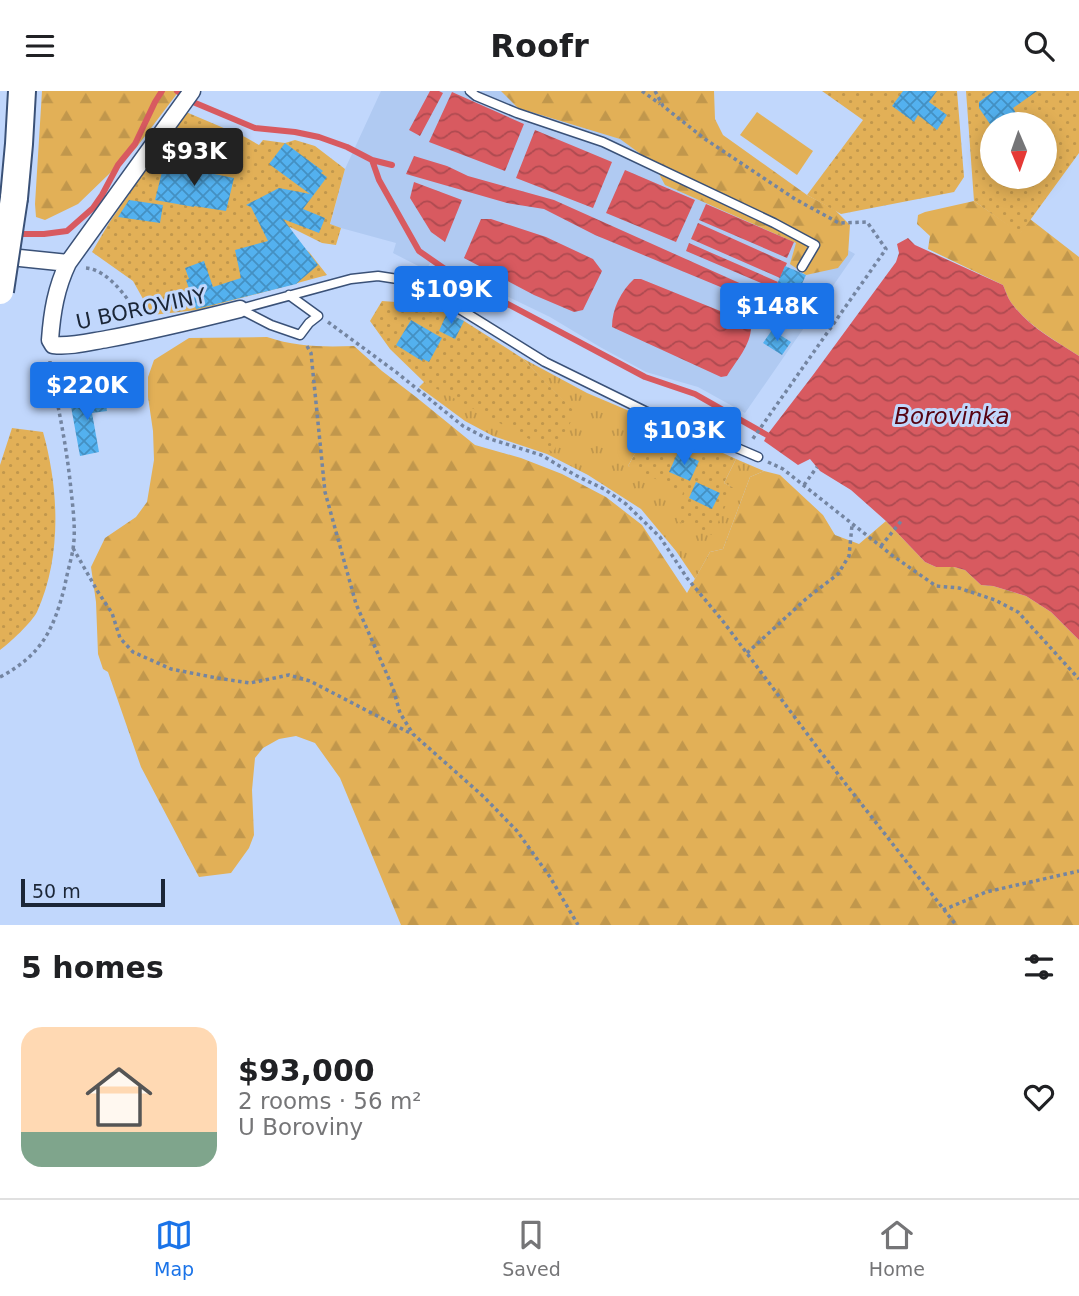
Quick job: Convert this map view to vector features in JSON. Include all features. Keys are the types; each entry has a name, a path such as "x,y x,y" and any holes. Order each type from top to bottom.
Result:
{"highway":[{"path":"0,291 19,144 22,91"}],"street":[{"name":"U BOROVINY","path":"192,91 68,263 54,299 50,340 53,345 64,346 240,309"},
{"path":"0,256 68,263"}],"lane":[{"path":"470,91 517,113 603,142 774,223 815,245 802,267"},
{"path":"240,309 351,279 378,276 404,279 437,295 545,362 645,411 758,457"},
{"path":"240,309 300,335 318,316 289,295"}],"path":[{"path":"642,91 705,139 806,206 839,223 867,222 886,249 755,436"},
{"path":"655,91 663,106"},
{"path":"68,263 79,268 96,269 128,299 150,330"},
{"path":"318,316 396,372 463,426 484,437 541,455 626,504 660,537 687,578 956,925"},
{"path":"300,335 311,353 325,492 356,604 393,688 400,713 413,734"},
{"path":"0,677 16,669 47,638 60,605 73,548 74,513 69,472 50,369 53,345"},
{"path":"758,457 783,469 936,586 959,588 995,600 1018,612 1079,679"},
{"path":"804,486 817,467"},
{"path":"881,546 902,520"},
{"path":"747,653 807,598 838,575 849,556 852,524"},
{"path":"73,548 112,613 120,638 133,652 171,669 217,678 250,683 289,675 310,681 413,734 484,797 517,831 550,877 578,925"},
{"path":"943,910 986,892 1079,871"}],"shaded area":[{"path":"381,91 559,91 622,121 855,254 745,413 698,387 646,372 550,317 432,260 426,270 393,253 396,243 330,225 345,169"}],"green space":[{"path":"42,91 179,91 136,148 78,204 45,220 36,217 35,204"},
{"path":"501,91 714,91 715,119 723,135 807,195 835,210 850,225 848,255 838,268 806,275 790,264 796,243 665,185 653,163 620,139 518,108"},
{"path":"822,91 957,91 964,177 954,192 841,214 807,195 863,120"},
{"path":"966,91 1079,91 1079,153 1057,183 1057,112 980,112 980,189 1053,189 1020,234 974,201"},
{"path":"186,112 259,145 263,140 285,143 295,140 315,146 345,169 330,224 341,228 336,245 322,243 290,227 284,234 309,252 327,275 197,310 152,315 133,281 92,252"},
{"path":"757,112 813,151 797,175 740,135"},
{"path":"974,201 1020,233 1030,219 1079,257 1079,356 1027,320 1011,303 1003,285 928,249 930,236 917,224 918,215"},
{"path":"382,301 424,304 464,321 522,358 576,413 553,452 424,382 390,349 370,321"},
{"path":"267,337 310,346 354,346 475,445 521,458 562,474 606,497 642,525 687,593 710,552 723,549 750,477 764,471 780,475 823,515 835,535 859,544 886,521 925,562 936,567 965,570 981,585 1026,596 1051,612 1079,640 1079,925 401,925 340,778 315,743 296,736 279,739 263,748 255,758 252,790 254,835 249,848 231,873 199,877 141,767 108,672 103,669 98,654 96,602 91,567 105,538 136,517 147,502 154,460 148,377 154,360 189,338"},
{"path":"522,358 587,393 653,421 628,466 733,488 724,483 736,459 764,471 750,477 723,549 710,552 695,579 641,509 588,475 547,454 493,436 465,421 419,387 424,382 575,413"},
{"path":"653,421 736,459 724,483 734,488 712,535 677,521 683,492 628,466"},
{"path":"12,428 43,432 55,499 54,546 51,569 37,612 0,650 0,465"}],"water":[{"path":"430,91 443,93 420,136 409,130"},
{"path":"452,92 524,124 505,171 429,142"},
{"path":"535,130 612,162 593,208 516,178"},
{"path":"414,156 468,176 554,200 764,294 772,294 769,307 595,235 544,209 507,203 406,174"},
{"path":"625,170 695,200 676,242 606,213"},
{"path":"414,182 462,200 445,242 431,232 410,198"},
{"path":"706,204 794,242 787,258 699,220"},
{"path":"481,219 491,219 546,237 593,259 602,271 583,310 574,312 534,295 464,258"},
{"path":"698,223 787,263 780,278 691,239"},
{"name":"Borovinka","path":"908,238 915,245 1003,285 1011,303 1027,321 1079,356 1079,640 1051,612 1026,596 981,585 965,570 936,567 925,562 886,521 851,490 820,471 810,459 798,465 764,441 896,262 899,253 897,244"},
{"path":"689,243 778,282 775,289 686,251"},
{"path":"634,279 641,279 745,321 751,327 746,346 727,376 721,377 612,327 618,301"}],"building":[{"path":"903,91 937,91 929,102 947,115 937,130 918,115 914,122 892,106"},
{"path":"994,91 1037,91 1013,108 1015,112 982,112 979,102"},
{"path":"285,143 323,171 321,173 327,177 303,209 325,218 319,233 283,219 318,265 296,284 196,309 186,280 189,279 185,268 204,261 213,287 241,278 235,250 268,241 251,207 246,205 279,188 310,194 269,164"},
{"path":"164,164 234,178 226,211 155,200"},
{"path":"129,200 163,205 160,223 118,217"},
{"path":"785,266 806,275 788,314 768,305"},
{"path":"447,313 464,321 455,339 439,331"},
{"path":"411,320 442,338 429,362 423,359 422,361 396,345"},
{"path":"772,330 791,342 782,355 763,343"},
{"path":"104,394 107,411 92,413 99,452 80,456 70,401"},
{"path":"678,452 699,461 690,481 669,472"},
{"path":"696,482 720,493 712,509 689,498"}],"waterway":[{"path":"16,234 67,231 93,208 118,165 135,144 162,91"},
{"path":"177,91 193,102 255,128 319,137 372,160 392,165"},
{"path":"372,160 379,180 419,251 455,276 645,377 695,394 767,435"}]}
